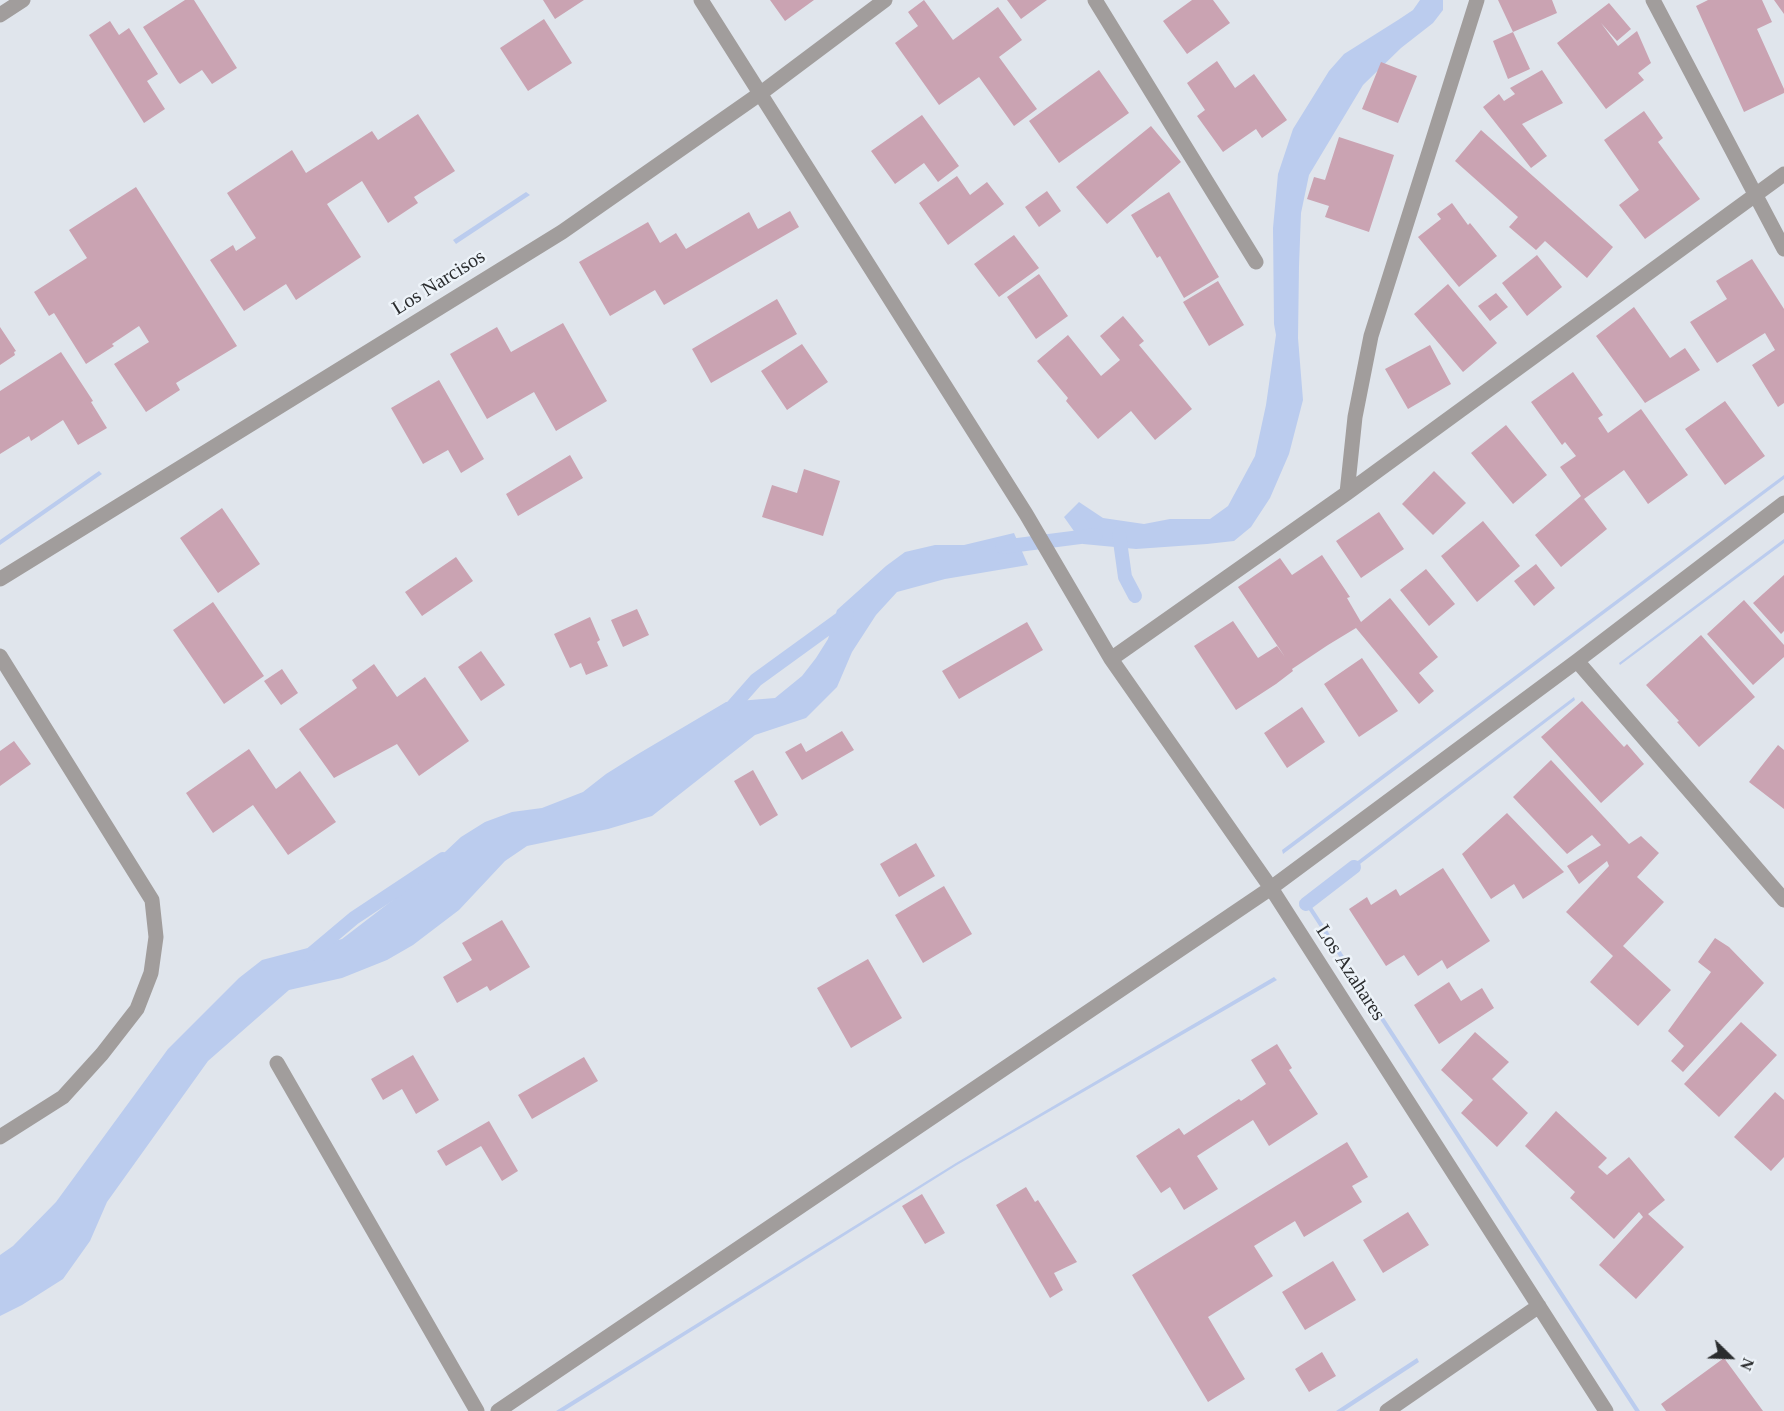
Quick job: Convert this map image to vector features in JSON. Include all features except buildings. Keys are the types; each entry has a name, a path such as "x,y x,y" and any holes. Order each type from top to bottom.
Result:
{"street":[{"path":"0,15 23,0"},
{"name":"Los Azahares","path":"701,0 1026,514 1111,659 1271,888 1606,1411"},
{"name":"Los Narcisos","path":"0,579 562,232 760,93 885,0"},
{"path":"1095,0 1256,262"},
{"path":"1347,493 1355,417 1371,336 1477,0"},
{"path":"1653,0 1784,249"},
{"path":"1111,659 1347,493 1784,174"},
{"path":"498,1411 1271,888 1577,661 1784,503"},
{"path":"0,656 152,900 156,937 151,973 137,1009 102,1054 63,1097 0,1137"},
{"path":"1577,661 1784,900"},
{"path":"277,1063 477,1411"},
{"path":"1387,1411 1539,1306"}],"water":[{"path":"1420,0 1443,0 1443,10 1433,23 1401,48 1363,85 1309,175 1301,213 1299,266 1298,338 1303,400 1289,454 1270,498 1251,527 1234,541 1136,549 1083,544 1064,517 1079,502 1103,518 1144,524 1170,519 1210,519 1228,506 1255,456 1266,405 1276,335 1273,228 1278,174 1293,129 1329,71 1344,54 1413,10"},
{"path":"526,192 530,195 456,244 453,240"},
{"path":"99,471 102,474 0,545 0,540"},
{"path":"1784,475 1784,479 1283,854 1282,850"},
{"path":"1014,533 1028,565 945,579 897,592 876,615 852,652 837,687 806,718 755,735 652,816 608,829 527,846 505,861 459,910 413,945 387,960 342,978 289,990 208,1061 107,1202 90,1241 63,1279 0,1316 0,1255 13,1246 56,1202 168,1049 239,978 262,960 342,939 398,896 461,837 485,822 512,812 542,808 583,792 606,774 726,702 775,698 802,676 816,658 828,639 837,610 905,552 935,545 964,545"},
{"path":"1784,539 1784,543 1620,665 1619,663"},
{"path":"1574,697 1575,700 1339,880 1338,876"},
{"path":"1306,898 1640,1411 1635,1411 1303,901"},
{"path":"1274,977 1277,980 957,1165 564,1411 556,1411 956,1163"},
{"path":"1417,1358 1419,1362 1344,1411 1336,1411"}],"waterway":[{"path":"1119,534 1125,577 1135,596"},
{"path":"1002,547 1096,535"},
{"path":"726,714 756,680 847,614"},
{"path":"310,955 354,918 443,859"},
{"path":"1306,904 1354,867"}]}
